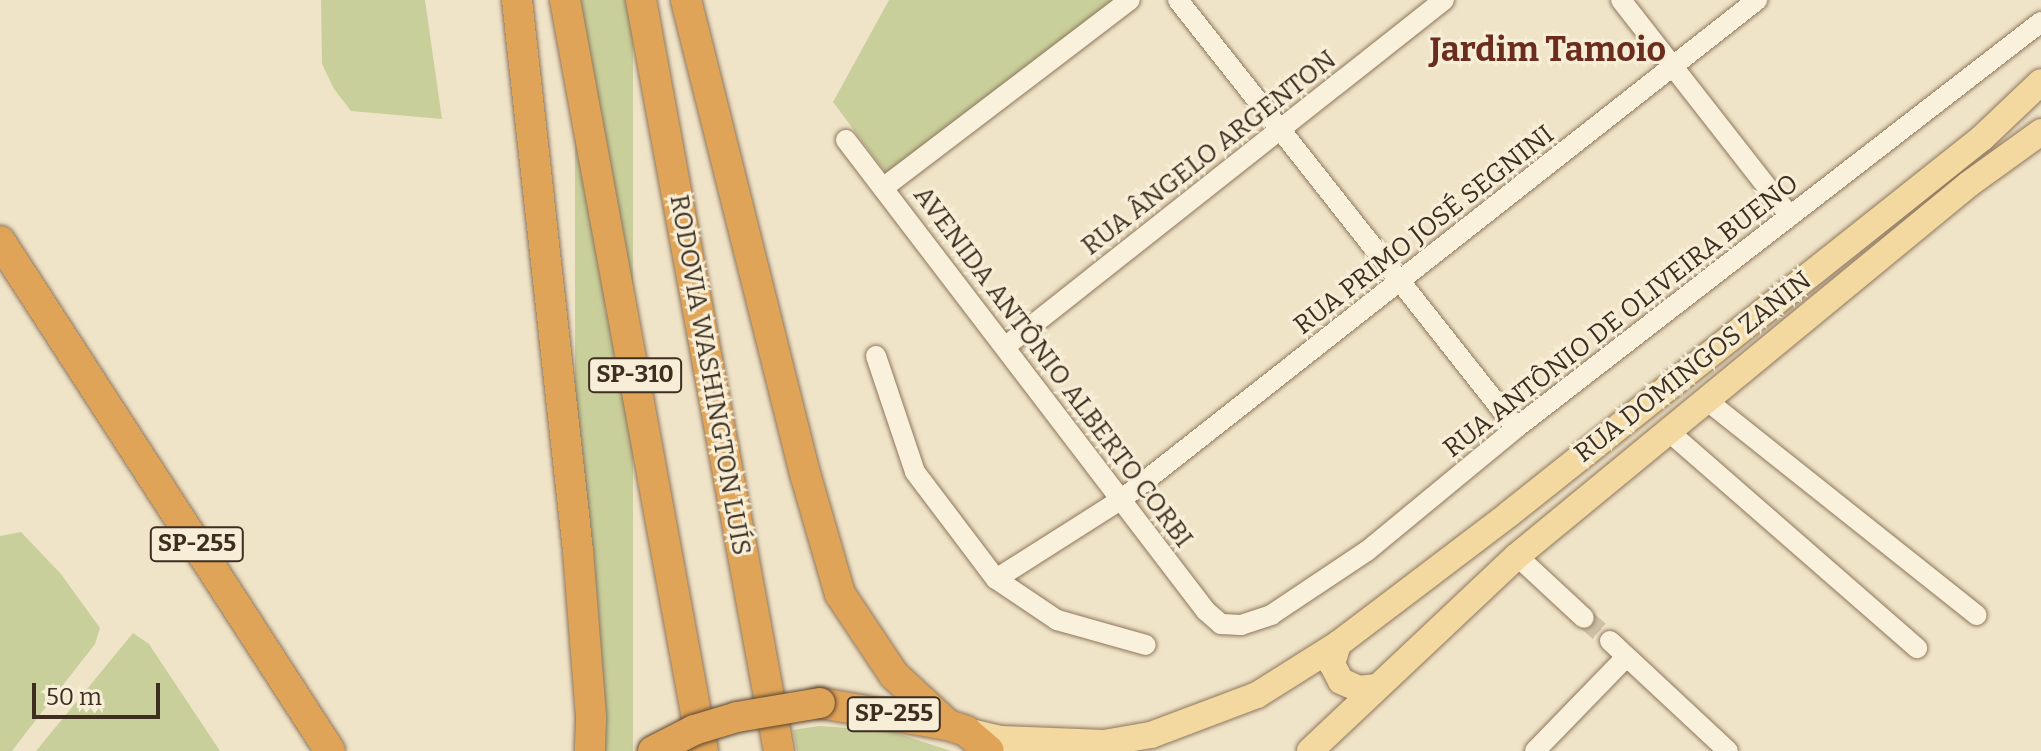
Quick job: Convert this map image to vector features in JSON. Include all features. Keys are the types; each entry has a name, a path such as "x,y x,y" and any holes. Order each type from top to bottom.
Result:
{"highway":[{"path":"517,0 578,551 591,718 590,751"},
{"name":"SP-310","path":"565,0 703,751"},
{"name":"RODOVIA WASHINGTON LUÍS","path":"641,0 779,751"},
{"path":"686,0 806,477 840,594 894,675 957,728"},
{"name":"SP-255","path":"0,241 330,751"},
{"name":"SP-255","path":"653,751 694,730 737,717 820,703 957,728 989,751"}],"main road":[{"name":"RUA DOMINGOS ZANIN","path":"957,728 1046,742 1104,743 1151,735 1257,695 1338,644 1496,523 1982,138 2041,82"},
{"name":"RUA DOMINGOS ZANIN","path":"1310,751 1517,556 1969,184 2041,132"},
{"path":"1338,644 1332,664 1341,681 1359,689 1375,687"}],"street":[{"path":"883,188 1130,0"},
{"path":"1178,0 1516,428"},
{"name":"RUA ÂNGELO ARGENTON","path":"1006,346 1444,0"},
{"path":"1621,0 1790,216"},
{"name":"RUA PRIMO JOSÉ SEGNINI","path":"996,579 1122,499 1403,282 1757,0"},
{"name":"RUA ANTÔNIO DE OLIVEIRA BUENO","path":"1221,624 1241,625 1271,615 1367,551 1516,428 2041,22"},
{"name":"AVENIDA ANTÔNIO ALBERTO CORBI","path":"846,140 1206,611 1221,624"},
{"path":"0,266 63,337"},
{"path":"876,356 915,472 996,579 1057,620 1146,645"},
{"path":"1705,399 1977,615"},
{"path":"1667,430 1917,648"},
{"path":"1517,556 1584,618"},
{"path":"1610,641 1728,751"},
{"path":"1535,751 1626,657"}],"green space":[{"path":"321,0 425,0 442,119 351,111 334,89 322,64"},
{"path":"575,0 633,0 633,751 575,751"},
{"path":"889,0 1113,0 887,174 833,102"},
{"path":"21,532 61,574 100,628 95,644 12,751 0,751 0,536"},
{"path":"133,633 149,644 220,751 36,751"},
{"path":"819,726 890,731 951,751 797,751 793,730"}],"tunnel":[{"path":"1584,618 1610,641"}],"district":[{"name":"Jardim Tamoio","path":"1548,50"}]}
